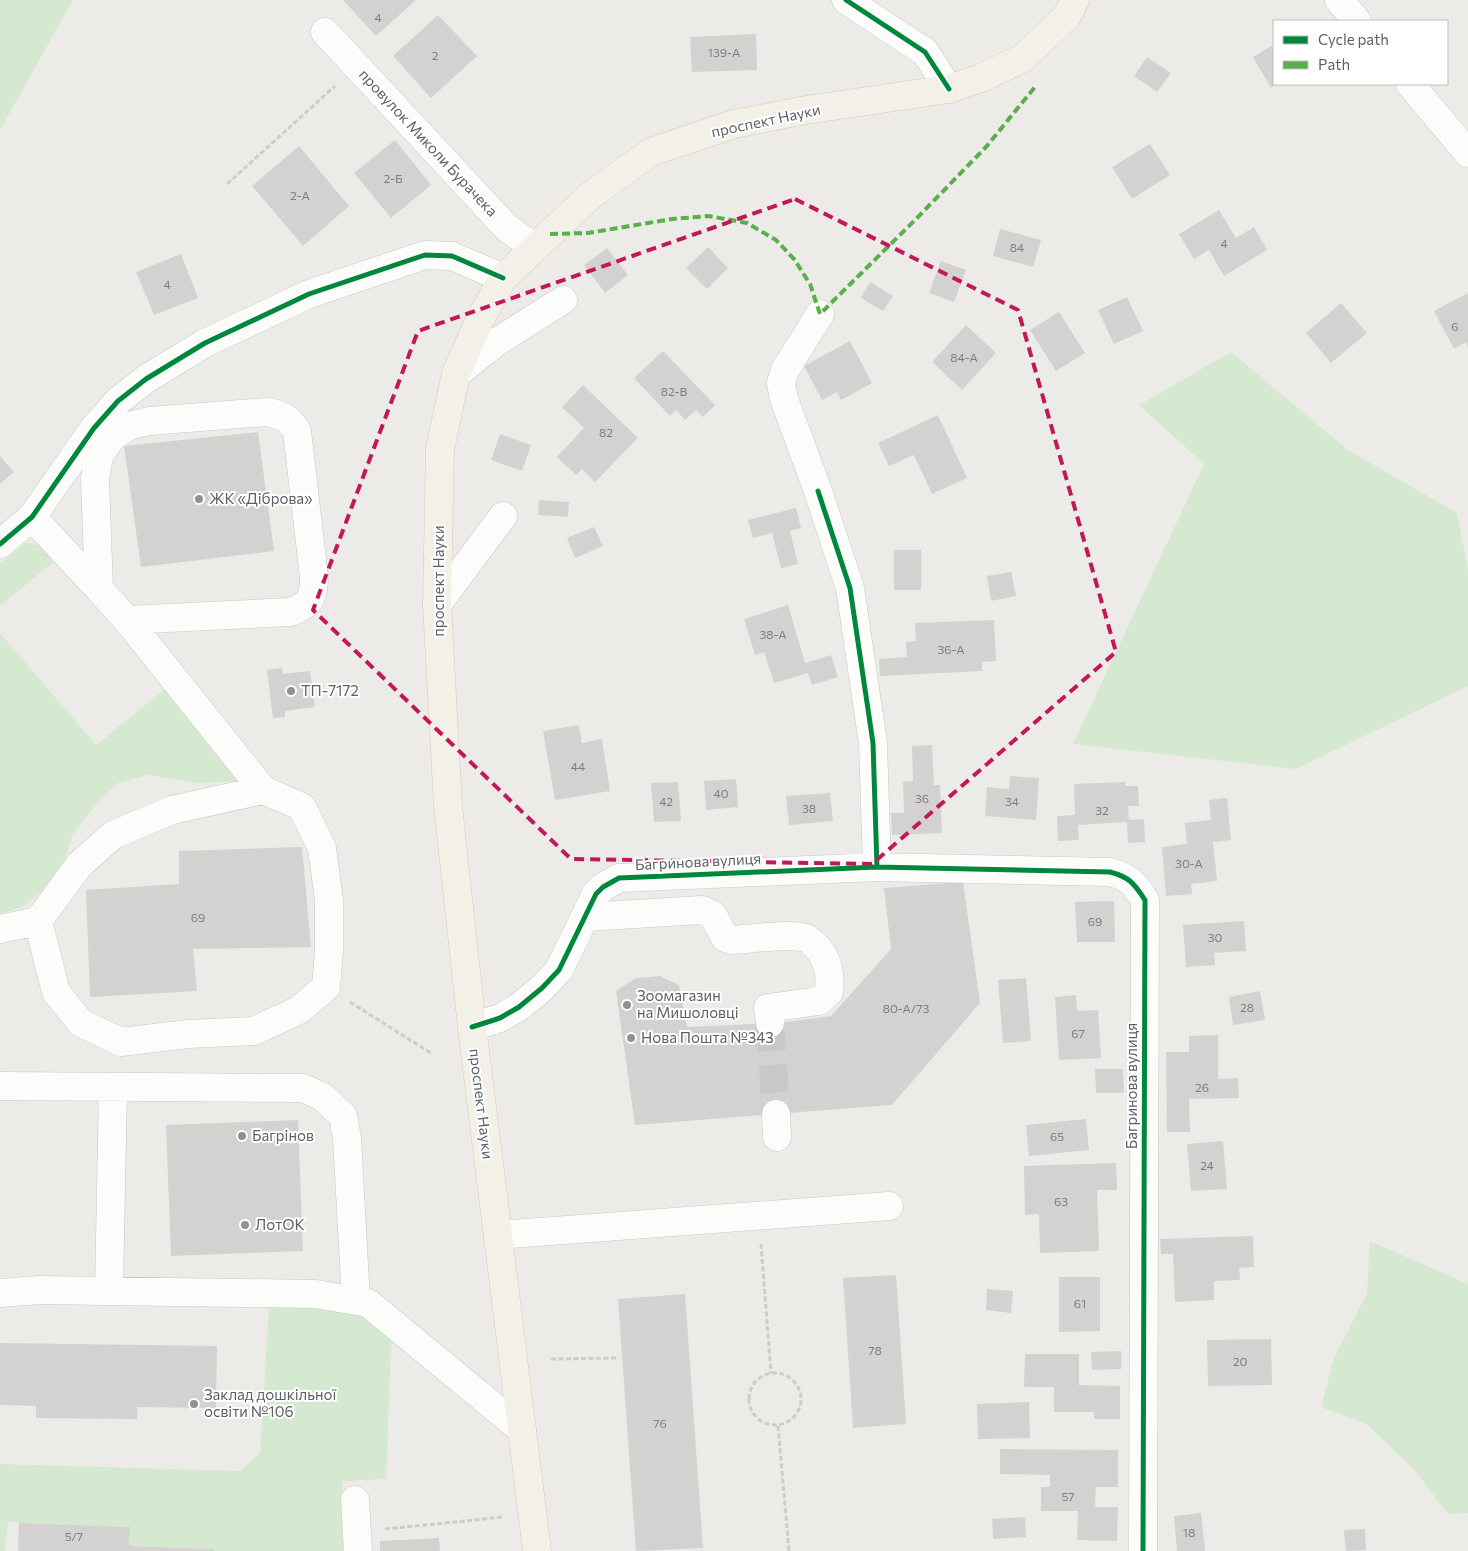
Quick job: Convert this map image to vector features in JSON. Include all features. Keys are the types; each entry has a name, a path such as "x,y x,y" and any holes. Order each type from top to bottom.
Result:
{"main road":[{"name":"проспект Науки","path":"536,1551 472,1027 448,806 437,604 440,449 456,374 479,321 504,278 591,195 651,152 734,124 806,110 949,89 981,78 1023,58 1067,16 1075,0"}],"street":[{"path":"846,0 925,52 949,89"},
{"path":"1339,0 1356,20"},
{"name":"провулок Миколи Бурачека","path":"325,32 507,228 535,248"},
{"path":"1411,85 1468,153"},
{"path":"0,544 32,517 94,428 118,401 146,380 205,343 310,294 426,255 452,256 504,278"},
{"path":"456,374 498,341 563,300"},
{"path":"820,314 785,370 782,383 784,399 818,491 850,588 873,743 877,868"},
{"path":"99,588 95,479 99,456 111,438 128,426 149,421 266,412 279,414 291,421 297,431 314,576 314,593 304,607 290,612 127,620"},
{"path":"437,604 503,516"},
{"path":"32,517 127,620 263,790 302,807 322,848 329,900 329,951 326,986 299,1010 254,1031 188,1034 121,1042 81,1023 56,992 38,921"},
{"path":"0,929 38,921 80,864 113,835 172,810 263,790"},
{"name":"Багринова вулиця","path":"472,1027 500,1018 519,1007 542,988 558,970 596,894 603,887 619,878 877,868 1110,872 1123,876 1135,884 1145,900 1143,1551"},
{"path":"585,917 702,910 713,915 725,938 732,940 788,936 808,938 820,951 827,965 830,974 829,992 819,1002 768,1008 770,1023"},
{"path":"0,1086 303,1088 323,1097 343,1116 347,1138 356,1301"},
{"path":"109,1291 114,1087"},
{"path":"498,1235 889,1206"},
{"path":"0,1293 40,1290 316,1294 368,1303 522,1430"},
{"path":"356,1500 357,1541"}],"path":[{"path":"227,184 356,66"},
{"path":"326,986 431,1053"},
{"path":"759,1216 771,1374"},
{"path":"551,1359 616,1358"},
{"path":"780,1373 788,1376 794,1381 802,1396 802,1405 799,1413 786,1424 778,1426 761,1422 750,1408 749,1398 751,1390 763,1376 771,1374 780,1373"},
{"path":"778,1426 789,1551"},
{"path":"357,1541 504,1517"}],"highlighted area":[{"path":"795,199 1018,310 1116,652 872,864 571,859 313,610 418,331"}],"green space":[{"path":"0,0 73,0 0,130"},
{"path":"1231,352 1348,450 1457,513 1468,570 1468,686 1296,769 1073,744 1204,464 1139,405"},
{"path":"25,543 41,545 56,560 0,606 0,563"},
{"path":"0,633 96,745 171,684 243,781 196,783 148,775 118,783 97,803 72,836 65,862 45,889 22,907 0,914"},
{"path":"1370,1241 1468,1284 1468,1513 1448,1514 1416,1472 1367,1424 1321,1407 1334,1358 1367,1293"},
{"path":"272,1302 348,1305 391,1341 386,1479 342,1481 343,1551 214,1551 214,1549 129,1546 130,1527 8,1521 5,1551 0,1551 0,1464 240,1471 260,1453 269,1308"}],"building":[{"path":"343,0 416,0 376,36"},
{"path":"438,15 477,56 431,98 393,56"},
{"path":"756,34 757,70 692,72 690,37"},
{"path":"1273,45 1273,85 1276,85 1271,88 1253,57"},
{"path":"1147,57 1171,73 1157,92 1134,76"},
{"path":"395,140 431,185 391,218 354,173"},
{"path":"1150,144 1170,175 1132,199 1112,167"},
{"path":"299,146 349,206 303,246 252,186"},
{"path":"1219,210 1236,238 1254,227 1267,250 1224,276 1209,250 1194,259 1179,234"},
{"path":"1000,229 1041,240 1033,267 993,256"},
{"path":"708,247 728,268 707,289 686,268"},
{"path":"607,248 628,275 605,293 584,265"},
{"path":"181,254 198,298 154,315 136,272"},
{"path":"941,261 966,270 954,302 929,293"},
{"path":"870,282 893,296 883,311 861,298"},
{"path":"1468,293 1468,347 1466,342 1454,349 1434,311"},
{"path":"1127,297 1143,331 1114,344 1098,310"},
{"path":"1341,303 1367,333 1331,363 1306,333"},
{"path":"1059,312 1085,353 1056,371 1030,330"},
{"path":"966,325 996,353 962,390 932,362"},
{"path":"850,341 872,383 841,400 837,392 822,400 804,366"},
{"path":"663,351 715,405 703,417 696,410 685,420 676,410 670,416 634,378"},
{"path":"583,385 638,438 595,482 582,469 576,475 557,457 584,428 562,407"},
{"path":"938,415 967,478 932,494 914,455 889,466 878,443"},
{"name":"ЖК «Діброва»","path":"258,432 274,551 141,567 124,446"},
{"path":"500,434 531,445 522,471 491,460"},
{"path":"0,456 14,472 0,484"},
{"path":"539,500 569,502 568,517 538,515"},
{"path":"796,508 801,528 790,531 798,564 781,568 772,533 753,538 748,520"},
{"path":"594,527 603,546 575,558 567,538"},
{"path":"894,550 921,550 921,590 894,590"},
{"path":"1011,572 1016,596 991,601 987,576"},
{"path":"788,605 805,663 831,655 838,677 812,685 808,673 774,683 764,652 755,655 744,619"},
{"path":"994,620 996,661 982,662 982,671 880,676 879,659 907,657 906,642 916,641 915,623"},
{"name":"ТП-7172","path":"282,668 283,674 310,671 315,707 285,711 285,717 273,718 267,670"},
{"path":"579,725 582,743 602,739 610,791 555,800 543,731"},
{"path":"932,745 934,785 940,785 942,833 892,835 891,813 904,813 903,782 913,781 912,746"},
{"path":"1010,776 1039,778 1036,820 985,816 987,787 1009,789"},
{"path":"736,779 738,807 706,810 704,781"},
{"path":"678,782 681,821 654,822 651,783"},
{"path":"1125,782 1125,786 1138,786 1139,806 1128,806 1129,820 1144,819 1145,842 1128,843 1127,822 1078,825 1079,840 1058,841 1057,816 1075,815 1074,784"},
{"path":"830,793 833,821 789,825 786,796"},
{"path":"1227,798 1231,840 1213,842 1217,881 1191,884 1192,894 1166,896 1162,847 1187,844 1185,823 1211,820 1209,800"},
{"path":"302,847 311,947 193,949 197,991 90,997 86,890 179,884 179,851"},
{"path":"963,882 980,1003 892,1105 635,1125 616,991 636,978 660,976 679,985 687,1027 778,1023 831,1016 891,949 884,888"},
{"path":"1114,901 1115,942 1077,942 1075,902"},
{"path":"1244,921 1246,951 1214,953 1215,965 1186,967 1183,925"},
{"path":"1026,978 1031,1041 1003,1043 998,980"},
{"path":"1260,991 1265,1020 1233,1025 1229,997"},
{"path":"1076,995 1077,1011 1098,1010 1101,1058 1059,1060 1055,997"},
{"path":"1218,1035 1218,1079 1238,1078 1239,1098 1189,1099 1190,1132 1167,1132 1166,1052 1189,1052 1189,1036"},
{"path":"1095,1069 1123,1069 1124,1093 1096,1093"},
{"path":"1086,1119 1089,1150 1029,1156 1026,1125"},
{"path":"298,1120 303,1251 171,1256 166,1125"},
{"path":"1223,1141 1227,1189 1191,1191 1187,1144"},
{"path":"1116,1163 1117,1190 1097,1190 1099,1251 1040,1253 1039,1214 1025,1215 1024,1166"},
{"path":"1253,1236 1254,1267 1239,1268 1240,1280 1214,1281 1214,1300 1175,1302 1173,1254 1161,1254 1160,1239"},
{"path":"896,1275 906,1424 853,1428 843,1278"},
{"path":"1059,1277 1100,1277 1100,1331 1059,1332"},
{"path":"987,1289 1013,1291 1011,1313 986,1310"},
{"path":"685,1294 703,1548 636,1551 618,1299"},
{"path":"1271,1339 1272,1385 1208,1386 1207,1340"},
{"path":"0,1343 217,1346 216,1408 137,1407 137,1419 36,1418 36,1406 0,1405"},
{"path":"1121,1351 1121,1369 1092,1370 1091,1352"},
{"path":"1025,1354 1079,1354 1079,1385 1120,1386 1120,1419 1094,1419 1094,1412 1054,1412 1054,1387 1024,1387"},
{"path":"1029,1402 1030,1438 978,1439 977,1404"},
{"path":"1000,1449 1118,1450 1118,1487 1096,1487 1095,1507 1118,1507 1117,1541 1077,1540 1078,1511 1041,1511 1041,1487 1050,1487 1050,1475 1000,1474"},
{"path":"1201,1513 1205,1551 1177,1551 1174,1516"},
{"path":"1025,1517 1026,1537 993,1539 992,1519"},
{"path":"19,1523 130,1527 129,1546 214,1549 214,1551 18,1551"},
{"path":"1365,1529 1366,1550 1346,1551 1344,1530"},
{"path":"439,1538 440,1551 380,1551 380,1541"}],"tunnel":[{"path":"770,1023 776,1114"}],"marked path":[{"path":"550,234 588,233 672,219 709,216 747,223 776,240 794,259 810,284 820,314 986,147 1035,87"}],"cycle path":[{"path":"846,0 925,52 949,89"},
{"path":"0,544 32,517 94,428 118,401 146,379 205,343 309,294 425,255 452,256 503,278"},
{"path":"818,491 850,588 873,743 877,867"},
{"path":"472,1027 500,1018 519,1007 542,988 559,970 596,894 603,887 619,878 877,867 1110,872 1122,876 1130,882 1138,889 1145,900 1143,1551"}],"place":[{"name":"ЖК «Діброва»","path":"199,499"},
{"name":"ТП-7172","path":"291,691"},
{"name":"Зоомагазин на Мишоловці","path":"627,1005"},
{"name":"Нова Пошта №343","path":"631,1038"},
{"name":"Багрінов","path":"242,1136"},
{"name":"ЛотОК","path":"245,1225"},
{"name":"Заклад дошкільної освіти №106","path":"194,1404"}]}
